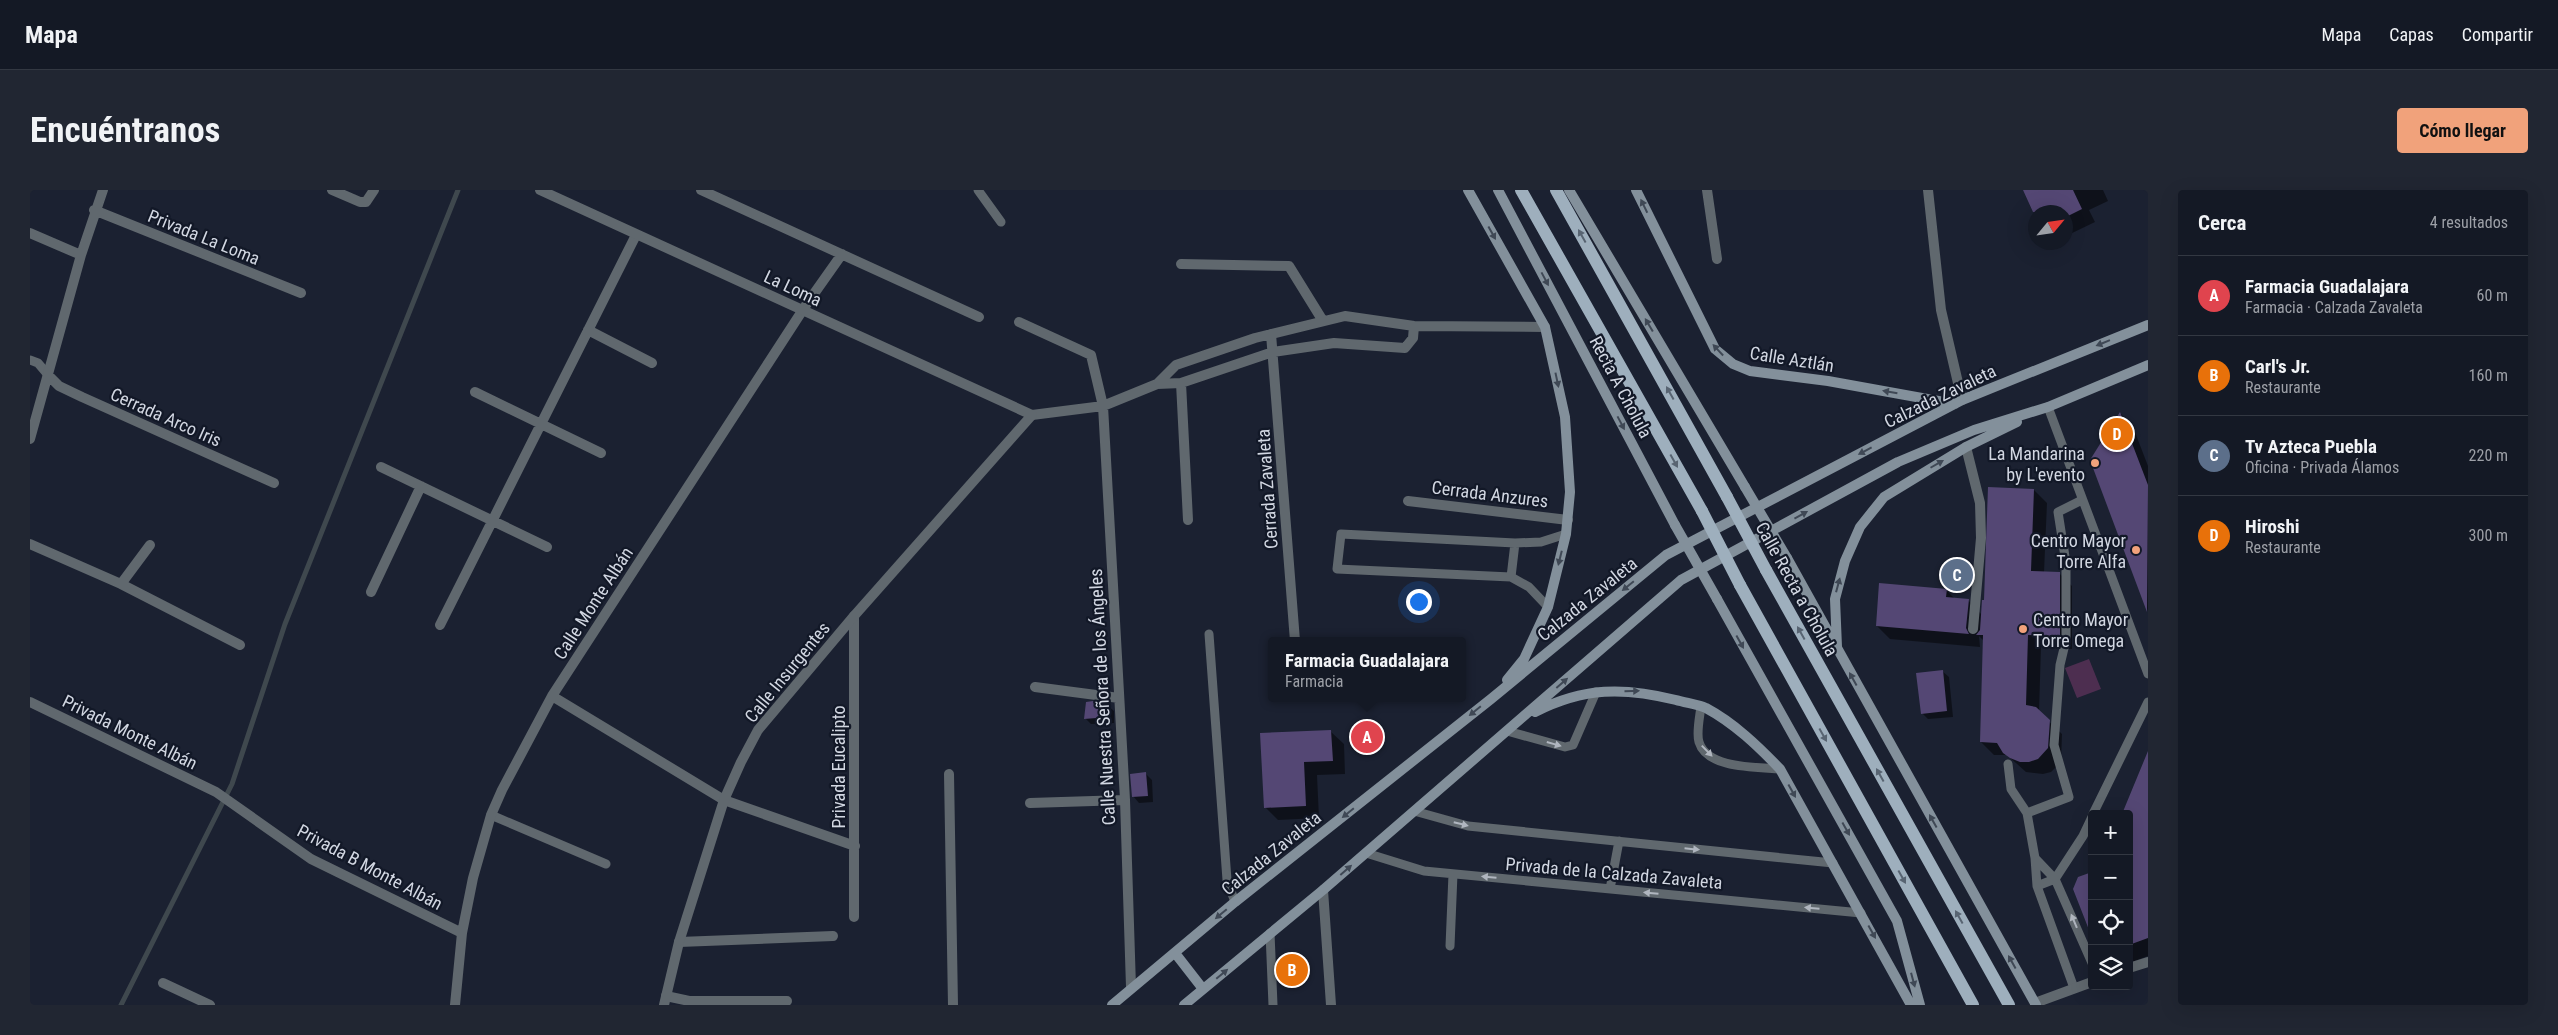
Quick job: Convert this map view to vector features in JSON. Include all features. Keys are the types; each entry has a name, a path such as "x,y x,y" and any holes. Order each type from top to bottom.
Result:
{"main road":[{"path":"1468,190 1545,327 1565,417 1570,492 1566,534 1548,607 1524,659 1491,699"},
{"name":"Recta A Cholula","path":"1498,190 1675,525 1897,921 1920,1005"},
{"path":"1521,190 1702,511 1740,585 1973,1005"},
{"name":"Calle Recta a Cholula","path":"1556,190 2009,1005"},
{"path":"1569,190 1787,558 2036,1004"},
{"name":"Calle Aztlán","path":"1636,190 1714,348 1733,364 1750,371 1828,381 1958,402"},
{"name":"Calzada Zavaleta","path":"1112,1005 1235,902 1491,699 1666,556 1958,402 2148,325"},
{"path":"1837,650 1835,599 1845,561 1860,527 1884,497 1966,448 2046,408 2148,366"},
{"path":"1184,1005 1323,890 1681,580 1898,462 1974,430 2046,408"},
{"path":"1519,720 1558,700 1596,692 1642,691 1701,706 1756,743 1780,769 1911,1005"},
{"path":"1175,953 1203,989"}],"street":[{"path":"30,439 49,376 80,255 94,210 103,190"},
{"path":"332,190 360,202 366,202 374,190"},
{"name":"La Loma","path":"540,190 1032,415"},
{"path":"701,190 979,316"},
{"path":"1707,190 1717,260"},
{"path":"1928,190 1940,303 1958,402"},
{"name":"Privada La Loma","path":"94,210 301,293"},
{"path":"30,234 80,255"},
{"path":"440,625 636,235"},
{"name":"Calle Monte Albán","path":"455,1005 462,933 473,878 491,815 552,696 802,311 842,254"},
{"path":"1181,264 1289,266 1323,322"},
{"path":"1157,384 1176,364 1271,334 1345,316 1414,326 1545,327"},
{"name":"Calle Nuestra Señora de los Ángeles","path":"1019,322 1091,355 1102,406 1119,698 1132,987"},
{"path":"1032,415 1102,406 1157,384 1181,383 1273,352 1334,344 1405,348 1412,338 1414,326"},
{"path":"588,330 652,363"},
{"name":"Cerrada Zavaleta","path":"1271,334 1295,637"},
{"name":"Cerrada Arco Iris","path":"49,376 59,386 82,397 274,483"},
{"path":"1181,383 1188,520"},
{"path":"475,392 601,453"},
{"name":"Calle Insurgentes","path":"665,1001 679,942 724,800 740,762 758,730 854,616 1032,415"},
{"path":"1966,448 1980,503 1981,538 1973,629"},
{"path":"381,467 547,547"},
{"path":"372,592 421,486"},
{"name":"Cerrada Anzures","path":"1408,501 1568,520"},
{"path":"30,544 121,584 240,645"},
{"path":"121,584 150,545"},
{"name":"Privada Eucalipto","path":"854,616 854,917"},
{"path":"1035,687 1119,698"},
{"path":"552,696 724,800 855,846"},
{"name":"Privada Monte Albán","path":"30,702 216,792"},
{"path":"949,774 952,1005"},
{"name":"Privada B Monte Albán","path":"216,792 311,858 462,933"},
{"path":"1030,803 1124,800"},
{"path":"1323,890 1331,1005"},
{"path":"679,942 833,936"},
{"path":"2133,967 2148,962"},
{"path":"163,983 210,1005"},
{"path":"2036,1004 2088,983"},
{"path":"665,1001 787,1001"}],"lane":[{"path":"978,190 1001,222"},
{"path":"30,360 38,364 49,376"},
{"path":"2046,408 2148,674"},
{"path":"2027,813 2069,797 2054,745 2057,689 2066,640 2066,563 2058,512 2082,500"},
{"path":"1548,607 1529,587 1511,577 1337,569 1341,534 1515,543 1541,542 1566,534"},
{"path":"1511,577 1515,543"},
{"path":"1209,634 1227,880 1235,902"},
{"path":"1507,731 1565,747 1573,745 1596,692"},
{"path":"2095,810 2148,702"},
{"path":"1701,706 1698,742 1709,755 1724,764 1780,769"},
{"path":"2008,764 2010,789 2027,813 2035,858 2037,886 2074,988"},
{"path":"1414,811 1468,826 1833,863"},
{"path":"491,815 606,864"},
{"path":"2037,886 2055,879 2088,827"},
{"path":"1610,889 1619,842"},
{"name":"Privada de la Calzada Zavaleta","path":"1366,853 1424,871 1861,913"},
{"path":"2035,858 2055,879 2088,954"},
{"path":"1450,946 1453,874"},
{"path":"1270,933 1273,1005"}],"shaded area":[{"path":"2089,659 2101,689 2077,698 2065,668"}],"building":[{"path":"2023,190 2073,190 2082,209 2073,214 2073,205 2030,205"},
{"name":"Centro Mayor Torre Alfa","path":"2120,412 2148,485 2147,612 2090,460"},
{"name":"Centro Mayor Torre Omega","path":"1988,487 2034,489 2031,571 2060,572 2060,636 2028,635 2026,705 2036,707 2050,720 2048,748 2038,759 2029,762 2020,762 2010,758 2003,753 1997,743 1980,742 1983,635 1976,635 1980,630 1982,600 1984,600"},
{"path":"1879,583 1947,589 1946,597 1969,599 1966,628 1969,634 1876,626"},
{"path":"1943,670 1947,711 1921,714 1916,673"},
{"path":"1086,702 1108,703 1109,717 1084,719"},
{"path":"1331,730 1333,761 1304,762 1306,806 1264,808 1260,733"},
{"path":"2148,751 2148,938 2133,944 2133,810 2124,810"},
{"path":"1146,772 1148,796 1132,797 1130,774"},
{"path":"2088,873 2088,927 2073,889 2078,877"}],"waterway":[{"path":"121,1005 232,784 285,624 458,190"}],"place":[{"name":"Hiroshi","path":"2117,434"},
{"name":"La Mandarina by L'evento","path":"2095,463"},
{"name":"Centro Mayor Torre Alfa","path":"2136,550"},
{"name":"Tv Azteca Puebla","path":"1957,575"},
{"name":"Centro Mayor Torre Omega","path":"2023,629"},
{"name":"Farmacia Guadalajara","path":"1367,737"},
{"name":"Carl's Jr.","path":"1292,970"}]}
